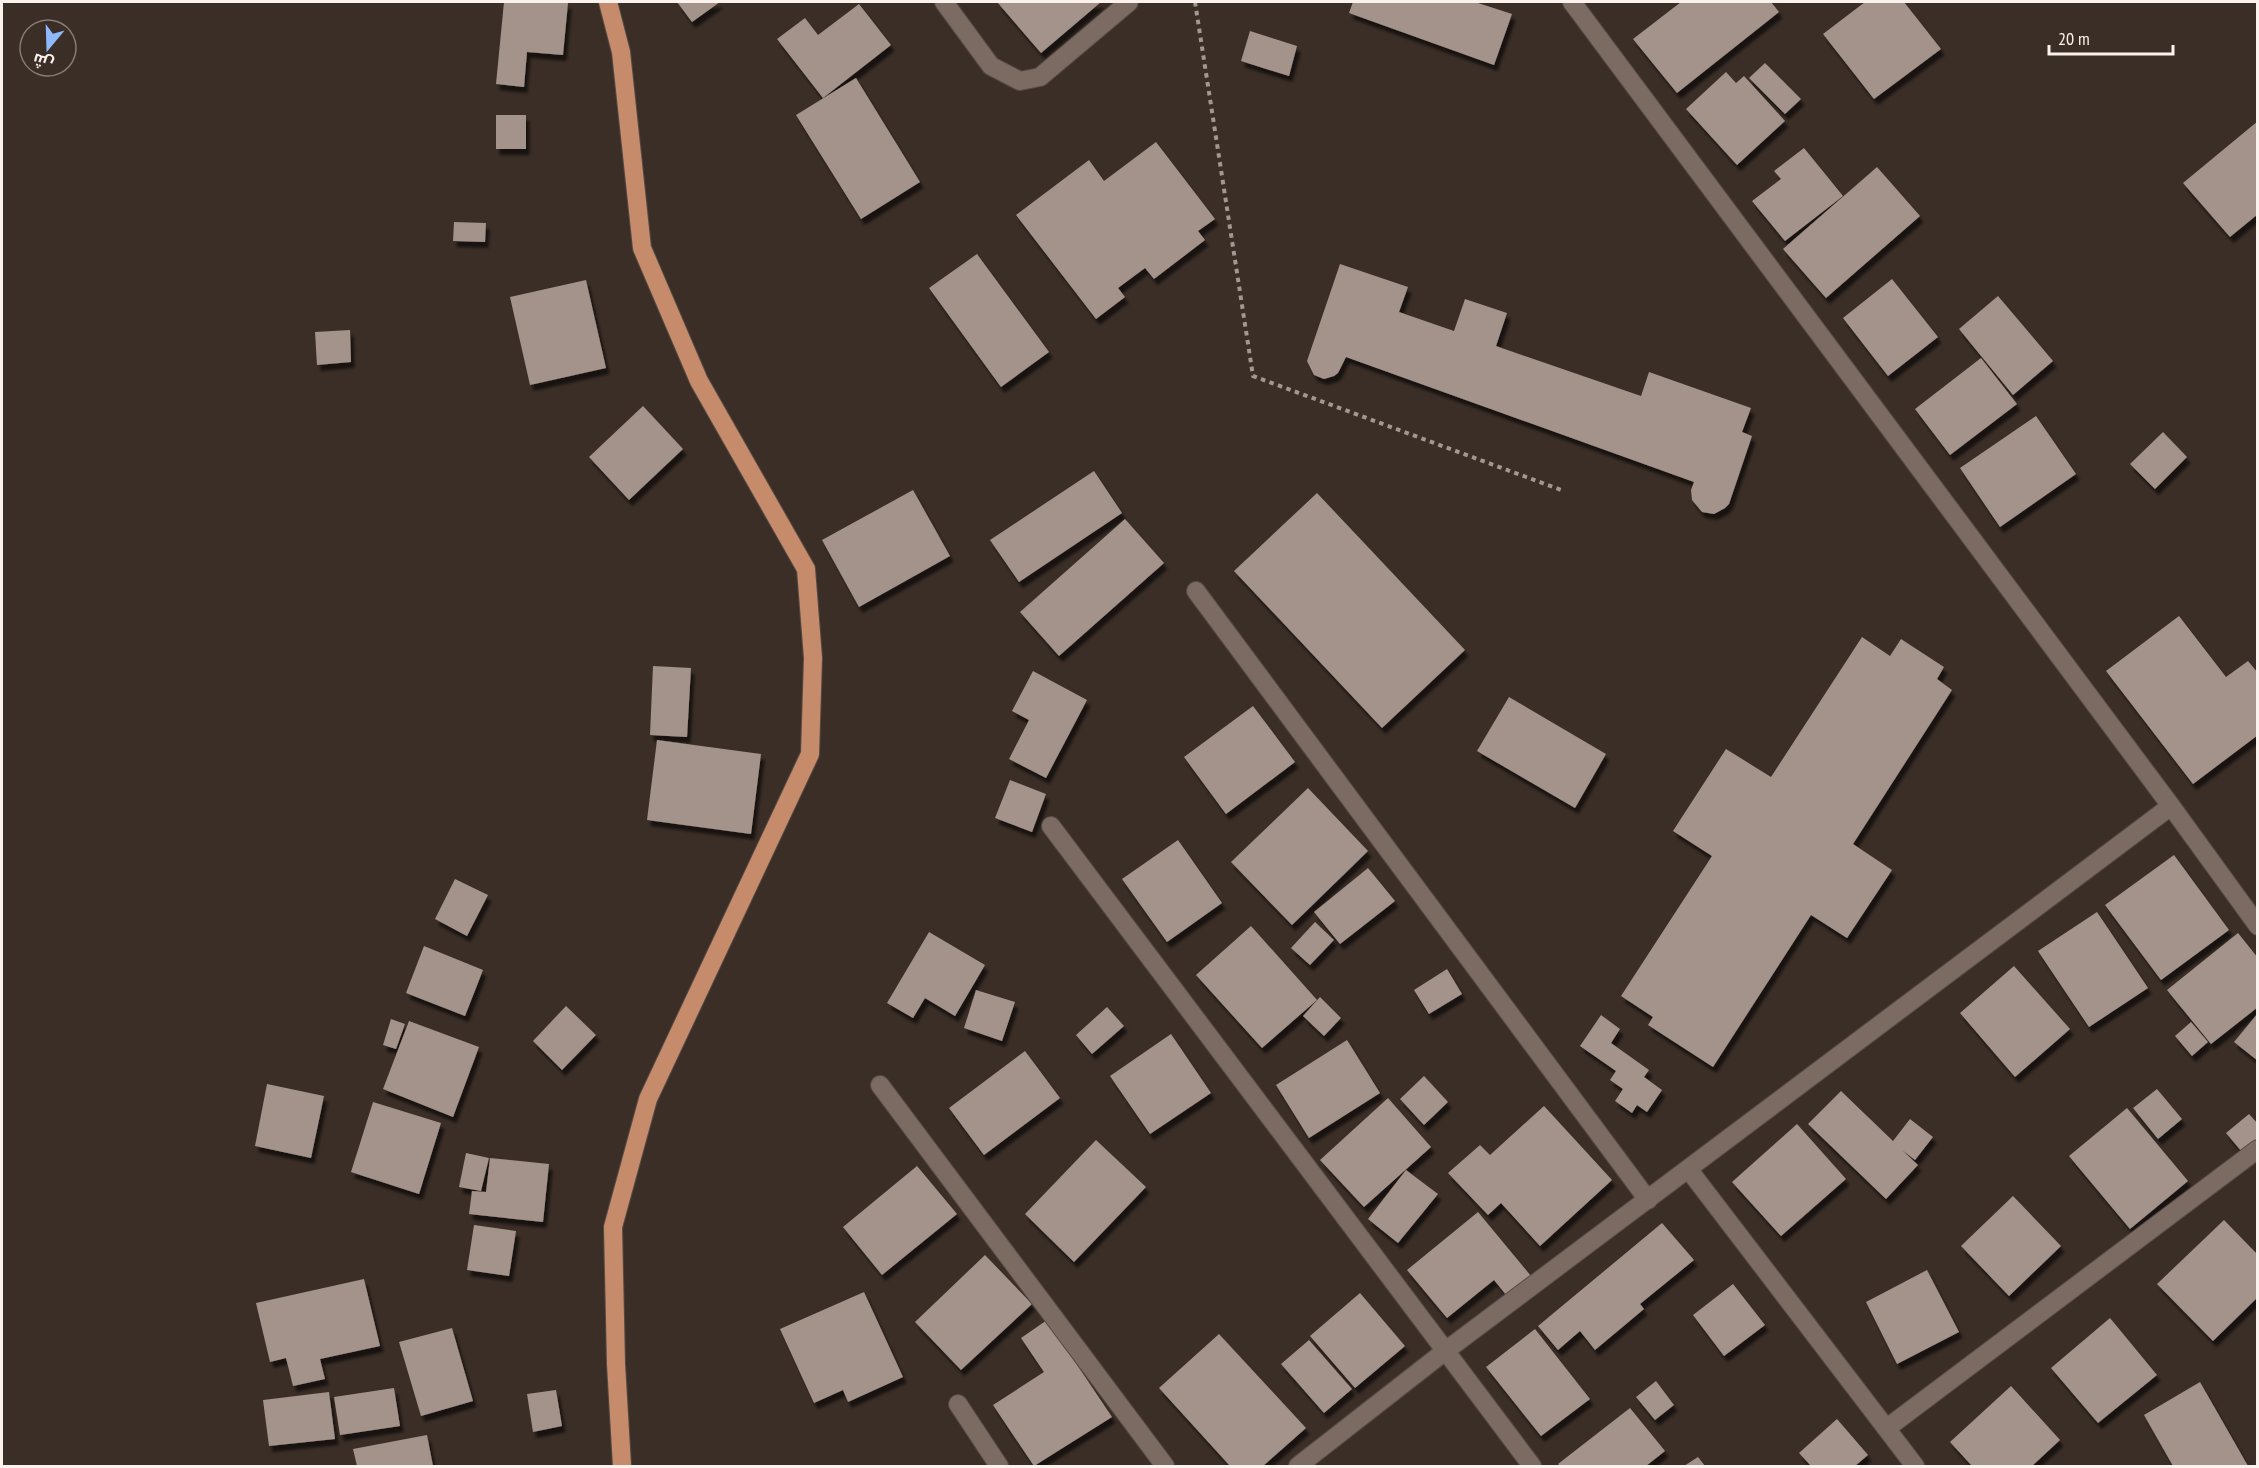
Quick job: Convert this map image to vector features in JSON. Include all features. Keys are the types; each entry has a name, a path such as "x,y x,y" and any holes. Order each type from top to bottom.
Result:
{"main road":[{"path":"608,2 621,52 642,248 699,381 806,569 813,658 810,754 648,1100 613,1227 616,1364 622,1467"}],"street":[{"path":"944,2 991,66 1020,81 1040,76 1129,2"},
{"path":"1572,2 2258,926"},
{"path":"1196,591 1648,1200"},
{"path":"1298,1467 1444,1352 2171,806"},
{"path":"1051,826 1532,1467"},
{"path":"880,1085 1165,1467"},
{"path":"1887,1428 2258,1149"},
{"path":"1689,1170 1915,1467"},
{"path":"958,1404 999,1467"}],"path":[{"path":"1195,2 1253,376 1564,491"}],"building":[{"path":"504,2 568,3 563,55 527,52 524,87 496,84"},
{"path":"677,2 720,2 692,22"},
{"path":"997,2 1101,2 1041,53"},
{"path":"1353,2 1475,2 1512,14 1494,65 1349,13"},
{"path":"1681,2 1771,2 1779,12 1677,93 1633,39"},
{"path":"1865,2 1904,2 1941,49 1874,99 1823,34"},
{"path":"859,4 891,45 823,98 777,39 805,18 818,35"},
{"path":"1250,31 1297,46 1289,76 1241,61"},
{"path":"1765,63 1801,99 1785,114 1749,78"},
{"path":"1726,72 1736,83 1744,76 1785,121 1737,165 1686,109"},
{"path":"856,78 920,182 861,219 796,115"},
{"path":"496,115 526,115 526,149 496,149"},
{"path":"2258,121 2258,214 2230,237 2183,183"},
{"path":"1156,142 1215,219 1198,231 1205,240 1154,279 1145,268 1118,288 1125,297 1096,319 1016,215 1089,160 1104,181"},
{"path":"1804,148 1843,196 1785,241 1752,201 1781,179 1774,171"},
{"path":"1877,167 1920,216 1826,298 1783,249"},
{"path":"454,222 486,223 485,242 453,241"},
{"path":"977,254 1049,352 1001,387 929,288"},
{"path":"1340,264 1408,287 1399,312 1454,331 1465,299 1507,313 1496,346 1641,396 1649,372 1751,408 1742,432 1752,436 1729,504 1714,514 1702,512 1692,500 1691,490 1694,482 1346,357 1334,376 1324,379 1314,375 1307,361"},
{"path":"1892,279 1938,337 1888,376 1843,318"},
{"path":"586,280 606,368 530,385 510,297"},
{"path":"1998,296 2053,361 2013,395 1959,329"},
{"path":"350,330 351,362 317,365 315,332"},
{"path":"1981,358 2017,404 1950,455 1915,409"},
{"path":"643,406 683,449 629,500 589,457"},
{"path":"2036,416 2076,474 2000,527 1960,468"},
{"path":"2163,432 2187,457 2155,489 2130,464"},
{"path":"1094,471 1122,513 1019,582 990,540"},
{"path":"913,490 950,556 859,607 822,540"},
{"path":"1317,493 1465,650 1382,728 1234,571"},
{"path":"1125,519 1164,563 1059,656 1020,612"},
{"path":"2179,616 2226,677 2248,661 2258,673 2258,735 2193,784 2106,671"},
{"path":"1862,637 1890,656 1901,639 1944,667 1937,679 1952,690 1853,844 1892,870 1847,938 1811,915 1713,1067 1648,1025 1653,1017 1621,996 1712,856 1673,831 1726,749 1771,777"},
{"path":"653,666 691,668 687,737 650,735"},
{"path":"1033,671 1087,700 1046,778 1009,759 1029,720 1012,711"},
{"path":"1509,697 1606,754 1575,808 1477,751"},
{"path":"1253,706 1295,762 1226,814 1184,757"},
{"path":"657,740 761,754 751,834 647,820"},
{"path":"1010,780 1046,794 1032,832 995,818"},
{"path":"1308,788 1368,851 1292,925 1231,862"},
{"path":"1178,840 1222,903 1167,942 1122,879"},
{"path":"2174,855 2229,930 2161,980 2105,905"},
{"path":"1368,868 1395,901 1340,944 1314,912"},
{"path":"455,879 488,895 467,936 435,919"},
{"path":"2097,912 2148,988 2089,1027 2038,951"},
{"path":"1315,922 1334,940 1310,965 1291,948"},
{"path":"1251,926 1317,1000 1262,1048 1196,975"},
{"path":"929,932 985,965 955,1016 925,998 913,1018 887,1003"},
{"path":"2238,933 2258,958 2258,1007 2211,1044 2167,990"},
{"path":"424,946 483,970 465,1016 406,993"},
{"path":"2014,966 2070,1029 2015,1077 1960,1013"},
{"path":"1447,969 1462,994 1429,1014 1414,990"},
{"path":"976,990 1015,1002 1002,1041 964,1028"},
{"path":"1320,997 1341,1018 1324,1036 1303,1016"},
{"path":"566,1006 596,1035 562,1070 533,1041"},
{"path":"1107,1007 1124,1026 1092,1054 1076,1035"},
{"path":"2258,1013 2258,1061 2234,1042"},
{"path":"1601,1015 1620,1029 1611,1043 1649,1070 1644,1077 1662,1090 1647,1112 1637,1105 1632,1113 1615,1101 1623,1089 1610,1080 1616,1071 1580,1046"},
{"path":"391,1019 405,1024 396,1049 383,1045"},
{"path":"409,1021 479,1047 453,1117 383,1089"},
{"path":"2191,1022 2208,1042 2192,1056 2175,1036"},
{"path":"1171,1034 1211,1093 1150,1134 1110,1076"},
{"path":"1347,1040 1380,1093 1309,1138 1276,1085"},
{"path":"1025,1051 1060,1098 984,1155 949,1108"},
{"path":"1424,1076 1448,1102 1424,1125 1400,1099"},
{"path":"267,1084 324,1096 311,1158 255,1146"},
{"path":"2157,1089 2182,1119 2158,1139 2133,1108"},
{"path":"1841,1091 1893,1141 1910,1119 1933,1137 1915,1160 1902,1150 1918,1165 1886,1199 1808,1124"},
{"path":"1388,1098 1431,1147 1364,1207 1320,1160"},
{"path":"373,1102 441,1123 419,1194 351,1172"},
{"path":"1544,1106 1612,1180 1540,1246 1501,1203 1488,1215 1448,1173 1480,1145 1490,1155"},
{"path":"2127,1108 2188,1181 2130,1229 2069,1156"},
{"path":"2249,1114 2258,1124 2258,1139 2242,1152 2226,1133"},
{"path":"1797,1124 1846,1179 1781,1236 1732,1182"},
{"path":"1096,1140 1146,1187 1074,1262 1025,1214"},
{"path":"466,1153 489,1158 481,1191 459,1187"},
{"path":"490,1158 549,1164 543,1222 469,1214 472,1191 486,1192"},
{"path":"917,1166 957,1214 882,1275 843,1227"},
{"path":"1406,1170 1438,1194 1398,1243 1368,1219"},
{"path":"2013,1196 2061,1246 2009,1296 1961,1246"},
{"path":"1478,1212 1531,1276 1507,1296 1494,1280 1447,1318 1407,1270"},
{"path":"2224,1220 2258,1255 2258,1297 2213,1341 2157,1284"},
{"path":"1662,1223 1694,1260 1640,1304 1644,1309 1595,1350 1580,1331 1558,1350 1538,1326"},
{"path":"474,1225 516,1231 509,1276 467,1270"},
{"path":"985,1255 1032,1304 961,1370 915,1322"},
{"path":"1927,1270 1959,1332 1897,1364 1866,1302"},
{"path":"364,1279 380,1346 320,1359 325,1379 293,1386 286,1358 270,1362 256,1303"},
{"path":"1733,1284 1765,1325 1724,1356 1693,1315"},
{"path":"864,1292 903,1377 848,1402 843,1390 814,1403 780,1329"},
{"path":"1360,1293 1405,1346 1355,1388 1310,1336"},
{"path":"2110,1318 2157,1375 2098,1423 2051,1368"},
{"path":"1047,1320 1112,1417 1034,1466 993,1405 1044,1372 1021,1338"},
{"path":"452,1328 473,1401 421,1416 399,1342"},
{"path":"1535,1329 1590,1399 1541,1436 1486,1367"},
{"path":"1219,1334 1306,1428 1263,1466 1230,1466 1159,1388"},
{"path":"1309,1340 1352,1389 1324,1413 1281,1364"},
{"path":"1656,1381 1674,1405 1655,1420 1636,1397"},
{"path":"2200,1382 2248,1466 2173,1466 2144,1415"},
{"path":"2011,1386 2060,1440 2032,1466 1972,1466 1950,1442"},
{"path":"394,1388 400,1426 340,1435 334,1397"},
{"path":"556,1390 562,1426 533,1432 527,1394"},
{"path":"329,1392 335,1439 269,1446 263,1400"},
{"path":"1630,1408 1665,1451 1646,1466 1560,1466 1558,1464"},
{"path":"1837,1419 1868,1455 1855,1466 1811,1466 1799,1453"},
{"path":"427,1435 433,1466 357,1466 353,1449"},
{"path":"1698,1457 1705,1466 1684,1466"}]}
